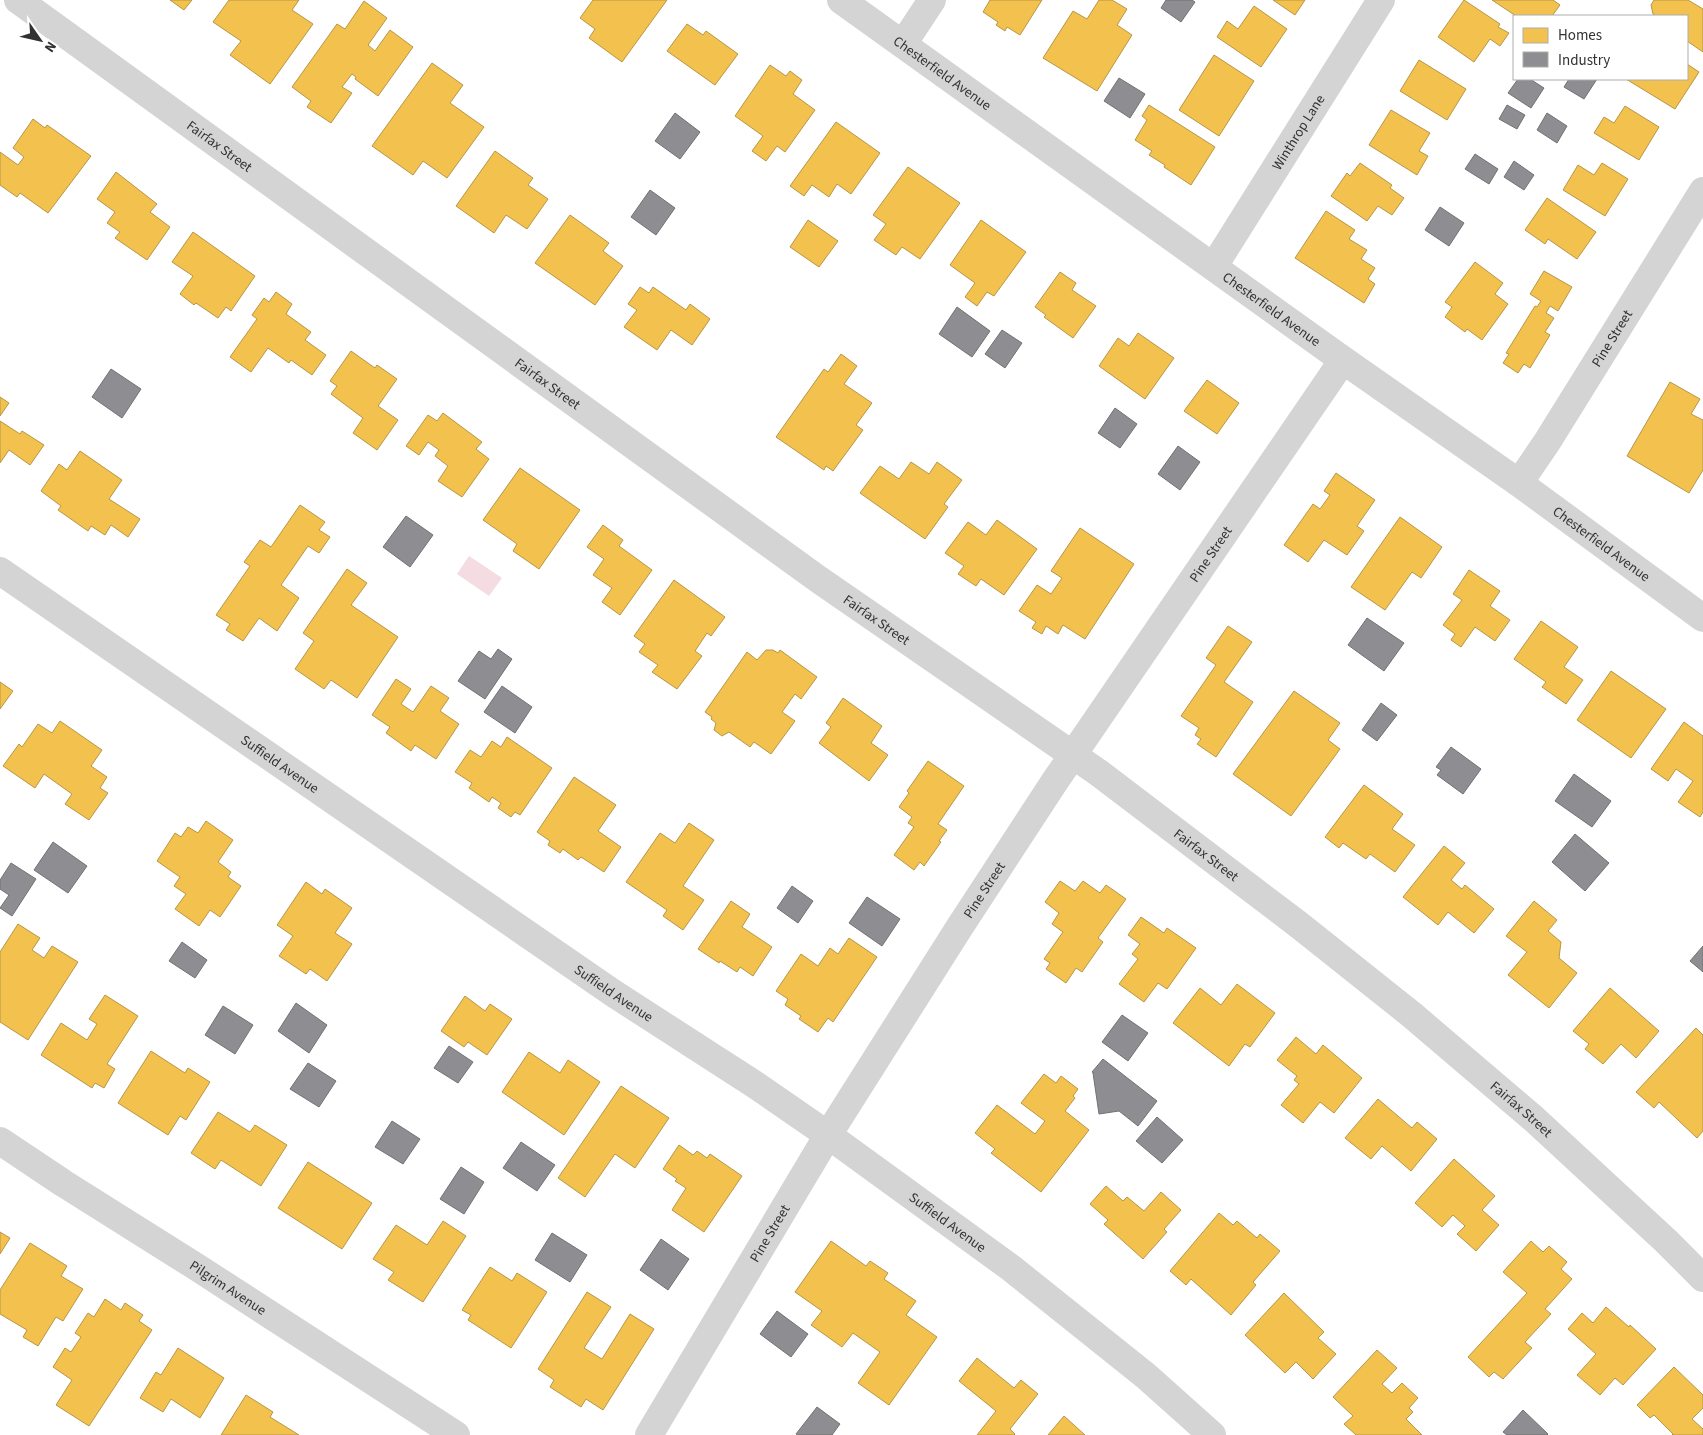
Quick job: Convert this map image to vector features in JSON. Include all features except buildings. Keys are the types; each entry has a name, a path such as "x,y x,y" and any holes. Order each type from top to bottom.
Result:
{"street":[{"name":"Fairfax Street","path":"18,0 818,579 1074,754 1299,925 1412,1015 1534,1119 1666,1241 1703,1278"},
{"name":"Chesterfield Avenue","path":"841,0 1343,360 1518,483 1703,618"},
{"path":"903,44 932,0"},
{"name":"Winthrop Lane","path":"1214,266 1381,0"},
{"name":"Pine Street","path":"1518,483 1547,442 1703,191"},
{"name":"Pine Street","path":"649,1435 828,1135 959,928 1074,754 1343,360"},
{"name":"Suffield Avenue","path":"0,571 612,993 828,1135 1011,1268 1146,1376 1212,1435"},
{"name":"Pilgrim Avenue","path":"0,1141 63,1184 195,1266 456,1435"}],"shaded area":[{"path":"469,556 502,578 489,596 457,574"}]}
